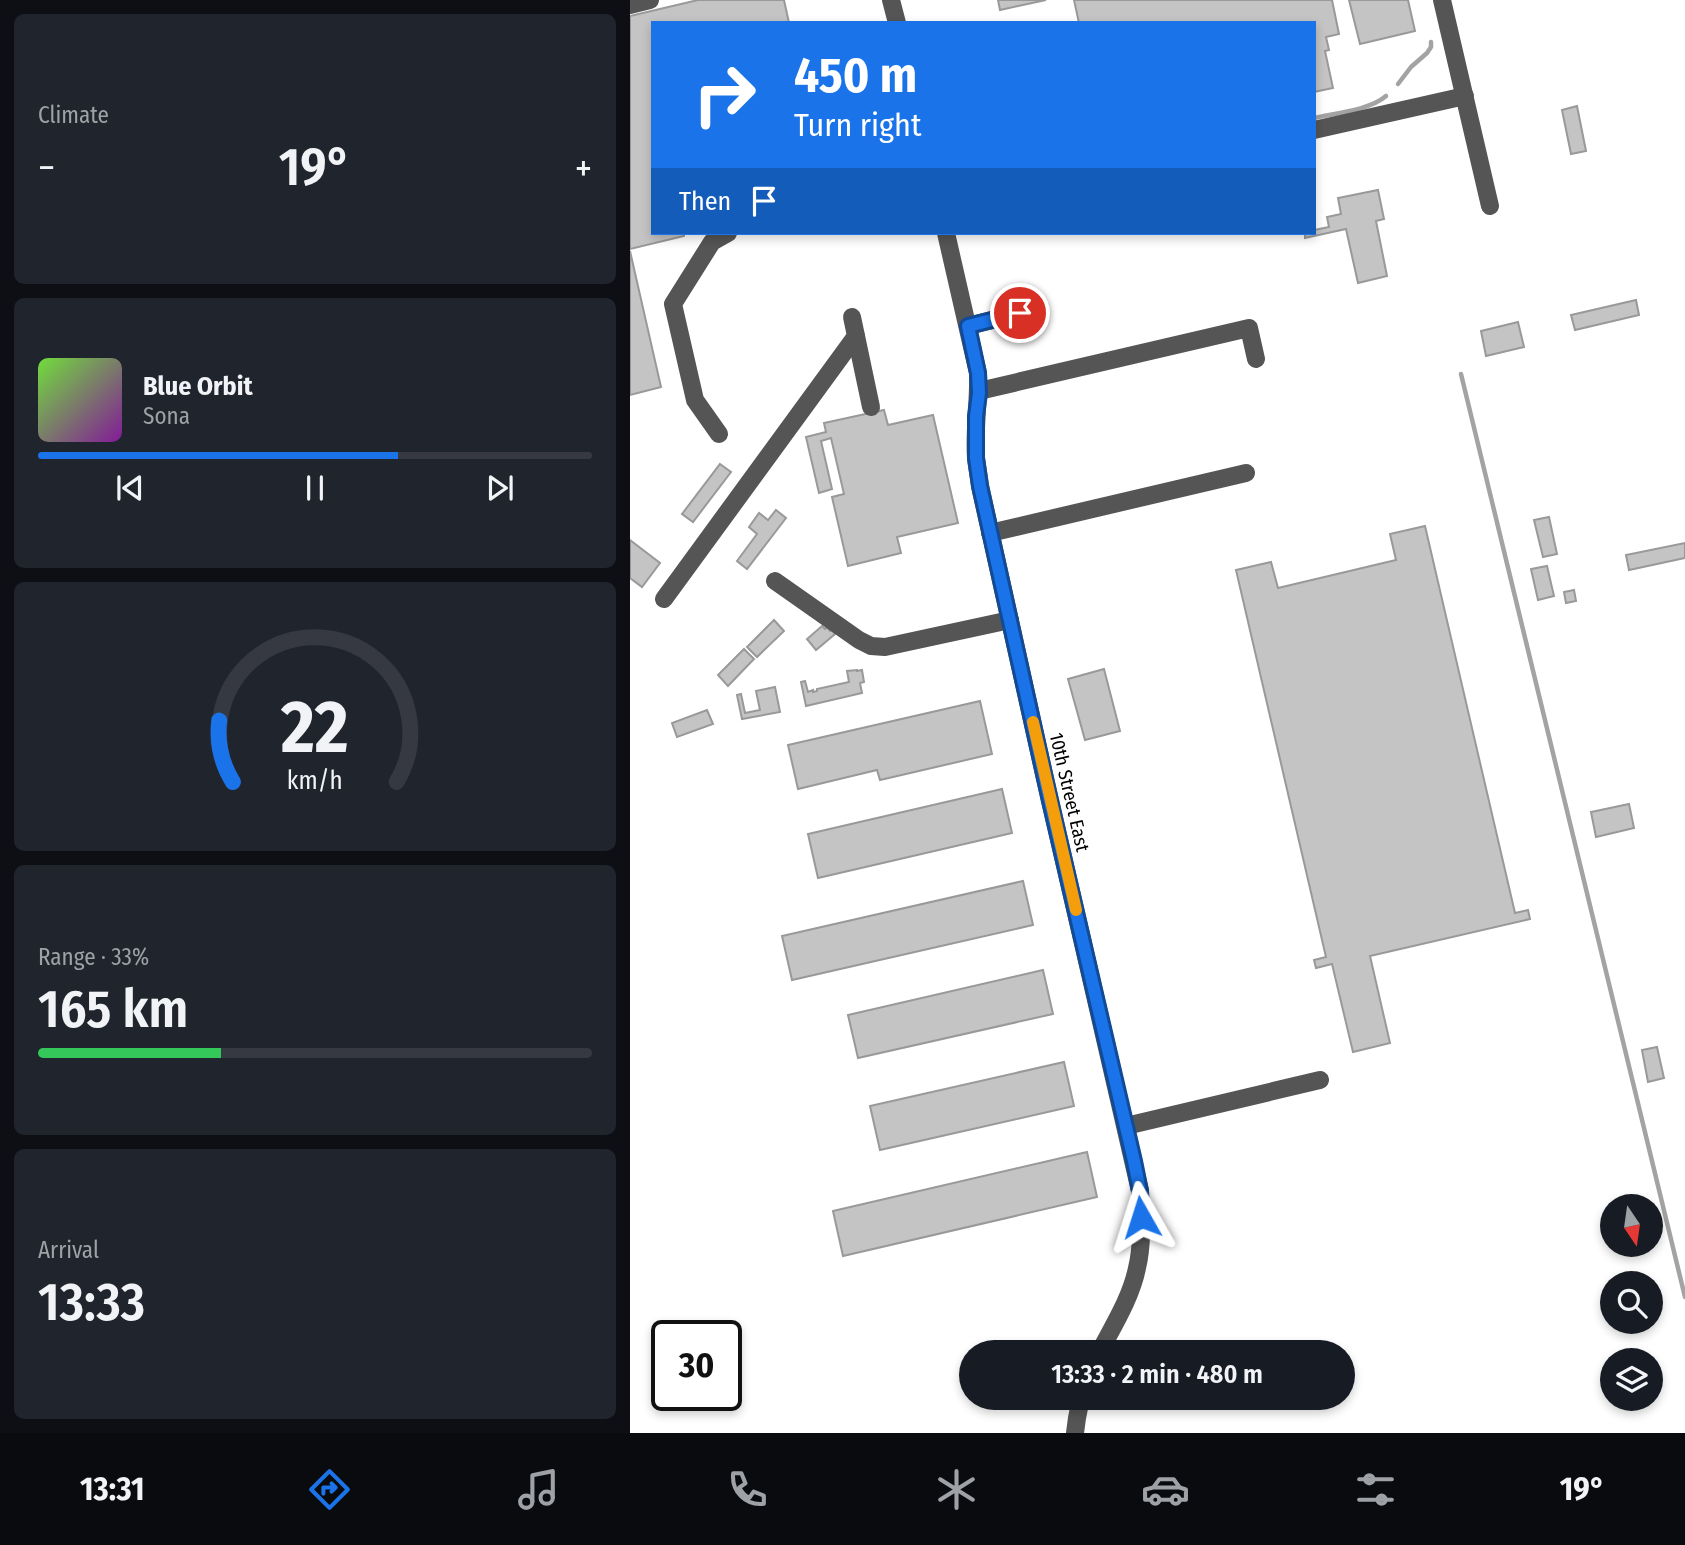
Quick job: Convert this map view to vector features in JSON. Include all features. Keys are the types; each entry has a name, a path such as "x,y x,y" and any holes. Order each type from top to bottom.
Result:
{"street":[{"path":"630,5 650,0"},
{"path":"891,0 896,21"},
{"path":"1443,0 1490,206"},
{"path":"1316,131 1465,96"},
{"path":"719,434 695,400 673,304 712,242 724,235"},
{"name":"10th Street East","path":"946,235 978,373 976,458 990,533 1140,1191 1141,1243 1138,1267 1106,1340"},
{"path":"968,326 1040,308"},
{"path":"852,317 871,407"},
{"path":"979,391 1249,328 1256,359"},
{"path":"664,599 856,336"},
{"path":"990,533 1246,473"},
{"path":"775,581 871,646 885,647 1010,620"},
{"path":"1126,1126 1320,1080"},
{"path":"1075,1433 1079,1410"}],"building":[{"path":"698,0 784,0 789,21 651,21 651,235 684,236 630,249 630,16"},
{"path":"998,0 1046,0 1000,10"},
{"path":"1074,0 1332,0 1339,34 1326,37 1329,50 1325,51 1333,88 1316,92 1316,21 1079,21"},
{"path":"1349,0 1408,0 1415,31 1360,44"},
{"path":"1577,106 1586,151 1571,154 1562,110"},
{"path":"1378,190 1384,219 1376,221 1387,276 1358,283 1346,229 1305,238 1305,235 1316,235 1316,230 1329,227 1327,217 1341,214 1338,198"},
{"path":"630,251 661,387 630,395"},
{"path":"1636,300 1639,315 1575,330 1571,315"},
{"path":"1518,322 1524,347 1486,356 1481,331"},
{"path":"884,410 888,425 933,415 958,523 897,537 901,553 848,566 832,497 844,494 831,438 821,441 832,489 819,493 806,437 826,432 824,423"},
{"path":"720,464 731,472 693,522 682,514"},
{"path":"776,510 786,518 747,569 737,561 757,534 749,527 759,513 768,520"},
{"path":"1549,517 1557,554 1543,557 1534,520"},
{"path":"1425,526 1515,913 1528,910 1530,919 1370,956 1390,1043 1353,1052 1332,964 1316,968 1314,960 1326,957 1236,570 1271,562 1278,588 1396,560 1390,534"},
{"path":"630,540 660,563 642,587 630,578"},
{"path":"1685,543 1685,558 1629,570 1626,555"},
{"path":"1547,566 1554,596 1538,600 1531,569"},
{"path":"1574,590 1576,601 1566,603 1564,592"},
{"path":"774,620 784,631 757,657 747,647"},
{"path":"822,626 835,634 816,650 807,639"},
{"path":"744,649 754,659 728,686 718,675"},
{"path":"1104,669 1120,731 1085,740 1068,679"},
{"path":"862,670 862,693 806,706 801,682 805,681 808,692 813,692 849,682 847,671"},
{"path":"775,687 780,712 742,719 737,695 741,694 745,713 760,710 756,691"},
{"path":"980,701 992,754 880,780 877,770 798,789 788,745"},
{"path":"707,710 713,724 677,737 672,723"},
{"path":"1002,789 1012,833 818,878 808,834"},
{"path":"1629,804 1634,828 1596,837 1591,812"},
{"path":"1023,881 1033,925 792,980 782,936"},
{"path":"1043,970 1053,1014 858,1058 848,1015"},
{"path":"1657,1047 1664,1078 1648,1082 1642,1050"},
{"path":"1064,1062 1074,1106 880,1150 870,1106"},
{"path":"1087,1152 1097,1197 843,1256 833,1211"}],"waterway":[{"path":"1398,84 1411,67 1427,53 1431,42"},
{"path":"1316,118 1362,108 1386,96"},
{"path":"1461,374 1685,1297"}],"slow traffic":[{"path":"1033,722 1076,910"}],"route":[{"path":"1020,313 968,326 978,373 976,458 1038,748 1134,1161 1140,1191 1141,1217"}]}
